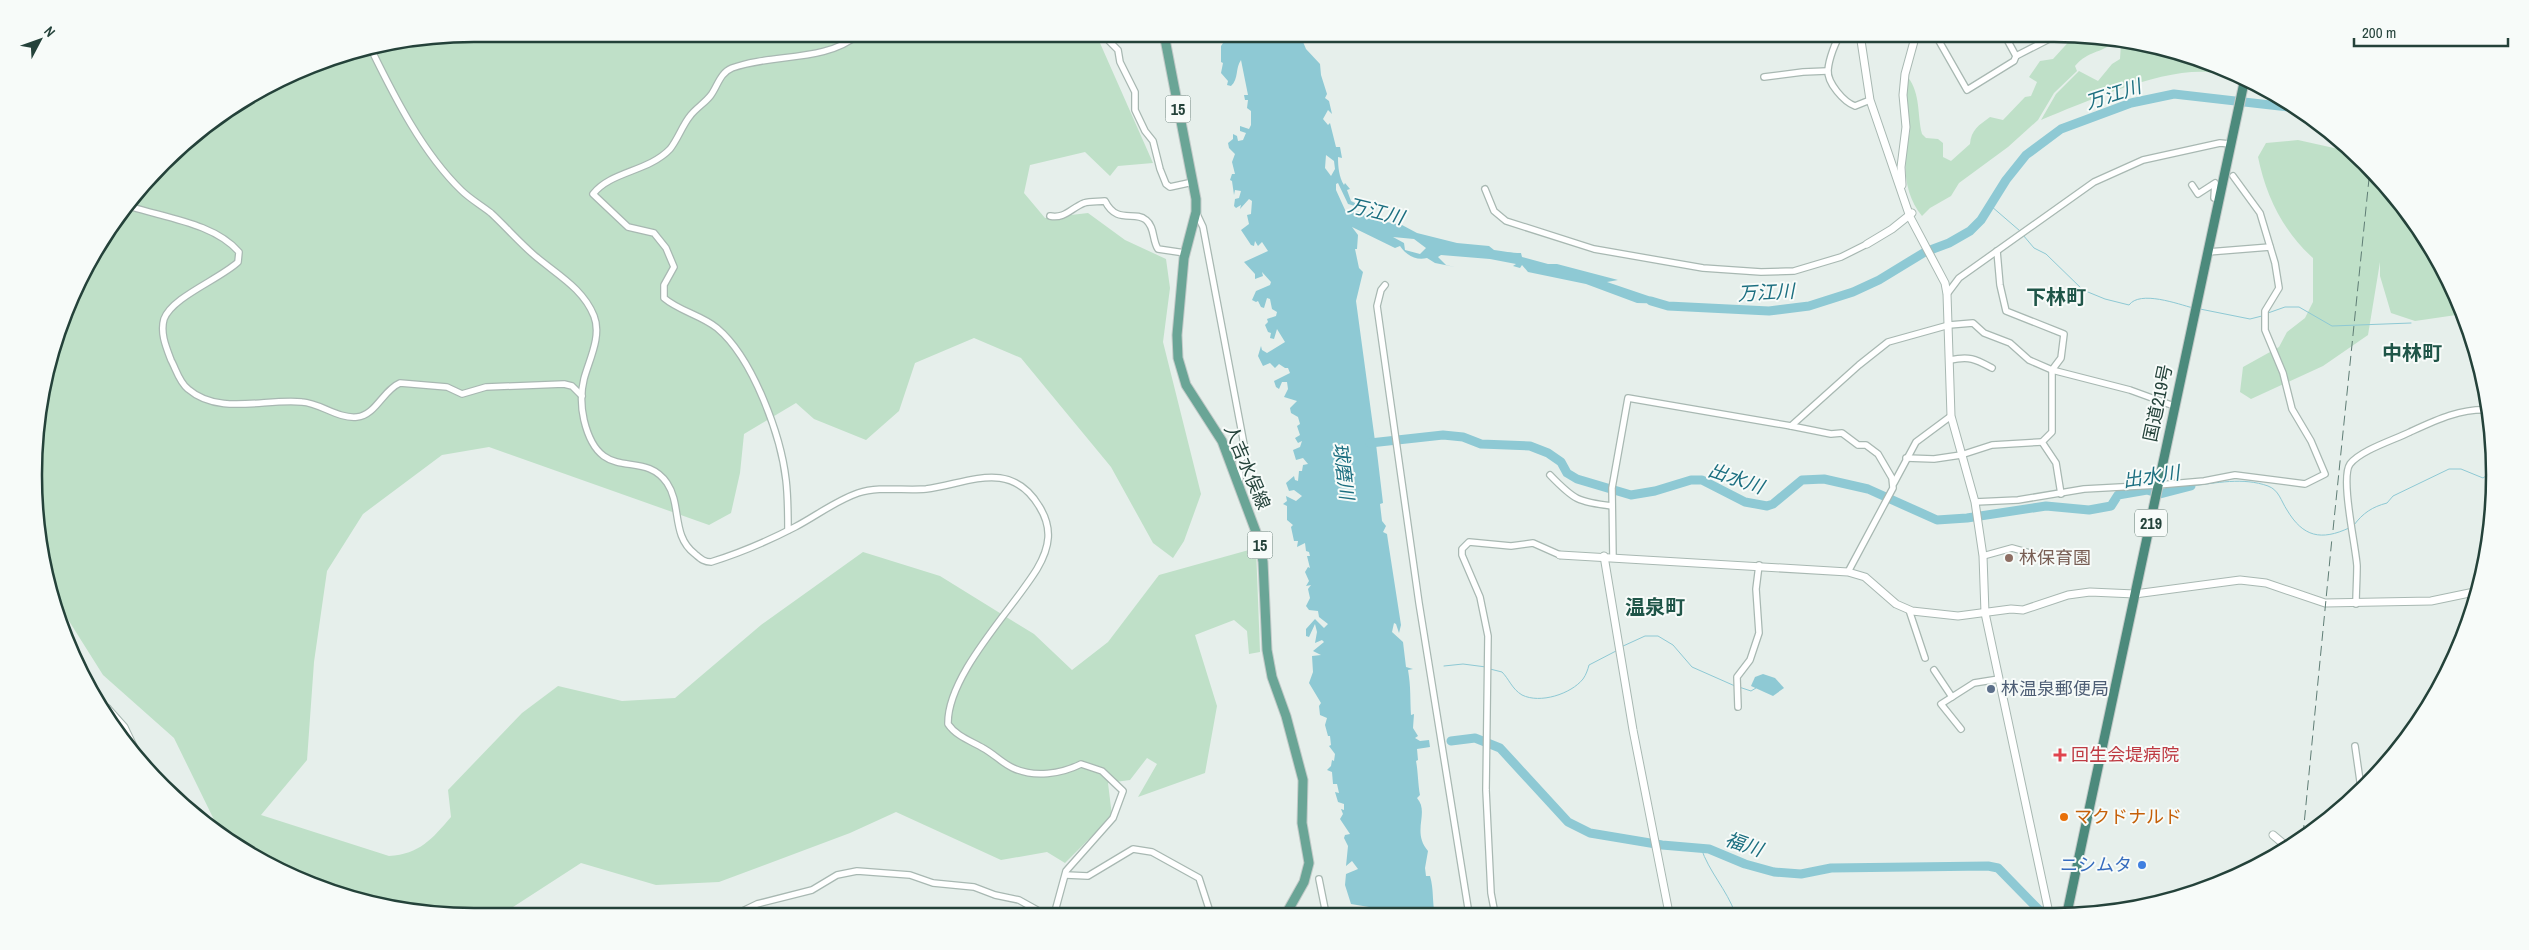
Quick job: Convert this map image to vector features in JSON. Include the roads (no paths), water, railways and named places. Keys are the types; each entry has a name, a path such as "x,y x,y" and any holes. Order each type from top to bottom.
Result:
{"highway":[{"name":"国道219号","path":"2068,908 2243,86"}],"main road":[{"name":"人吉水俣線","path":"1166,42 1193,182 1196,212 1185,253 1177,335 1178,358 1186,385 1222,441 1259,540 1269,659 1303,780 1302,823 1309,863 1304,882 1289,908"}],"street":[{"path":"788,530 786,480 780,447 758,388 745,364 719,330 664,298 664,285 674,267 666,248 654,233 628,227 592,194 601,183 643,168 670,149 689,116 710,97 725,72 744,65 830,49 849,42"},
{"path":"1111,42 1118,50 1120,62 1132,84 1135,92 1135,110 1144,131 1153,141 1166,184 1170,187 1193,182"},
{"path":"1836,42 1828,72 1832,83 1848,104 1855,106 1870,100"},
{"path":"1861,42 1870,100 1911,219 1945,283 1949,325 1951,416 1975,502 1982,556 1986,613 2048,908"},
{"path":"1911,219 1912,212 1901,176 1906,133 1903,95 1905,74 1914,42"},
{"path":"1940,42 1967,90 2014,61 2016,56 2043,42"},
{"path":"2008,42 2016,56"},
{"path":"374,55 401,108 439,165 460,189 498,219 532,253 567,280 586,302 594,317 596,334 582,396 588,436 597,452 606,459 652,470 660,475 668,484 675,502 681,540 704,562 711,562 730,556 788,530 860,493 880,489 928,488 974,478 1002,478 1023,487 1038,503 1048,523 1049,540 1047,549 1030,580 969,666 954,694 950,706 948,724 958,735 1023,772 1035,774 1066,771 1081,764 1102,771 1123,791 1113,818 1066,871 1056,908"},
{"path":"1764,77 1828,72"},
{"path":"1947,294 1959,278 2080,191 2123,167 2160,155 2187,149 2230,144"},
{"path":"1975,502 2018,500 2084,489 2204,481 2235,475 2305,484 2325,474 2311,441 2292,409 2283,373 2265,330 2265,311 2279,288 2260,213 2233,176"},
{"path":"2192,184 2198,194 2215,183 2214,198 2218,200"},
{"path":"1485,190 1494,210 1506,221 1594,249 1703,268 1761,272 1794,271 1841,257 1862,248 1911,219"},
{"path":"1050,216 1066,215 1085,203 1106,201 1114,213 1144,218 1149,222 1158,249 1185,253"},
{"path":"135,208 206,230 230,242 239,252 238,262 228,272 182,300 170,310 164,319 163,331 166,347 180,380 187,389 197,395 218,402 251,404 301,402 356,418 366,415 394,386 400,383 447,387 462,394 486,387 564,384 572,386 582,396"},
{"path":"1196,212 1203,227 1246,455 1240,460 1240,479 1237,482"},
{"path":"2208,252 2270,247"},
{"path":"1906,458 1934,459 1961,455 1992,445 2042,442 2052,432 2052,370 2061,358 2064,334 2006,311 2000,285 1997,251"},
{"path":"1385,285 1381,290 1377,306 1419,602 1468,908"},
{"path":"1791,426 1888,342 1949,325 1973,323 1984,333 2010,343 2029,360 2052,370 2130,390 2174,406"},
{"path":"1950,360 1966,357 1975,359 1992,368"},
{"path":"1613,558 1612,488 1628,398 1831,434 1842,433 1858,445 1866,445 1878,454 1892,478 1893,488"},
{"path":"2356,604 2357,566 2350,516 2347,472 2351,464 2389,440 2472,408 2481,409"},
{"path":"1848,572 1916,442 1951,416"},
{"path":"2042,442 2056,463 2061,494"},
{"path":"1550,475 1567,493 1582,502 1612,506"},
{"path":"1494,908 1491,893 1486,790 1488,636 1480,597 1462,555 1462,549 1469,542 1511,546 1533,543 1560,555 1759,565 1848,572 1865,577 1896,604 1909,610 1958,616 2012,609 2023,610 2068,595 2090,592 2135,594 2248,580 2266,583 2325,603 2356,604 2431,601 2470,594"},
{"path":"1982,556 2012,548 2037,555"},
{"path":"1604,556 1633,730 1668,908"},
{"path":"1738,707 1737,677 1750,660 1759,633 1756,589 1759,565"},
{"path":"1909,610 1925,658"},
{"path":"1934,670 1952,697"},
{"path":"1961,729 1941,704 1974,683 1999,679"},
{"path":"2355,746 2360,781"},
{"path":"2273,835 2282,843"},
{"path":"1066,875 1088,876 1133,849 1152,852 1199,878 1209,908"},
{"path":"749,908 757,904 812,890 838,875 857,871 910,875 933,883 974,887 995,895 1019,900 1033,908"},
{"path":"1319,878 1325,908"}],"water":[{"name":"球磨川","path":"1224,42 1303,42 1306,49 1320,64 1321,75 1327,94 1325,98 1329,101 1332,114 1328,110 1323,119 1328,125 1330,123 1336,147 1340,147 1342,158 1338,157 1340,175 1344,185 1345,183 1350,189 1347,190 1351,201 1355,203 1355,206 1348,204 1338,183 1336,184 1336,190 1346,212 1357,211 1377,220 1402,225 1417,233 1457,243 1489,246 1494,250 1521,253 1522,257 1618,280 1607,282 1672,304 1637,303 1586,284 1528,272 1522,265 1520,268 1513,266 1516,264 1490,259 1441,255 1438,257 1446,265 1455,267 1435,263 1427,258 1419,259 1412,256 1400,246 1395,248 1352,227 1358,235 1357,249 1355,249 1359,268 1363,272 1356,301 1375,441 1380,441 1381,444 1376,444 1383,503 1380,504 1382,521 1386,526 1383,532 1387,534 1401,625 1399,633 1394,623 1392,632 1403,642 1406,667 1413,669 1408,670 1411,715 1414,714 1413,728 1418,736 1415,738 1420,741 1429,740 1430,747 1417,749 1418,760 1416,761 1420,795 1417,798 1422,810 1420,829 1423,844 1428,851 1425,868 1426,876 1430,876 1434,908 1369,908 1351,904 1345,885 1346,874 1358,869 1352,861 1346,866 1348,846 1344,838 1345,835 1350,834 1340,819 1343,814 1341,809 1344,810 1344,804 1338,802 1335,792 1339,793 1337,784 1333,784 1332,772 1327,770 1331,766 1332,760 1334,761 1335,754 1329,746 1331,745 1330,736 1328,736 1325,725 1327,718 1320,715 1319,706 1321,703 1309,683 1313,672 1312,656 1321,655 1313,651 1324,642 1322,640 1315,643 1317,632 1315,624 1309,637 1306,636 1306,629 1315,619 1324,628 1328,624 1319,617 1318,611 1309,610 1306,606 1310,598 1308,589 1311,585 1306,586 1309,581 1305,572 1308,567 1310,568 1307,556 1310,556 1309,552 1306,551 1305,543 1297,547 1298,541 1294,541 1291,527 1293,525 1287,520 1287,506 1283,504 1287,501 1286,496 1296,501 1302,496 1294,490 1289,491 1286,483 1294,476 1295,480 1298,481 1299,471 1302,471 1303,465 1308,464 1303,458 1296,460 1293,450 1300,447 1302,441 1298,443 1295,438 1300,435 1297,426 1300,424 1298,417 1291,413 1290,408 1297,401 1284,397 1288,389 1287,382 1282,382 1279,389 1274,381 1290,373 1288,368 1279,364 1275,368 1270,363 1263,366 1258,356 1261,346 1262,350 1267,353 1285,342 1277,329 1274,339 1270,338 1271,333 1268,332 1265,325 1268,322 1267,319 1276,316 1277,312 1272,309 1270,299 1267,298 1264,308 1261,307 1258,301 1252,300 1256,291 1270,285 1271,282 1262,272 1263,276 1255,279 1255,274 1244,262 1268,251 1262,242 1258,246 1255,241 1254,246 1251,245 1241,230 1249,224 1247,215 1251,214 1252,201 1249,199 1240,209 1241,205 1236,208 1234,206 1235,199 1239,198 1241,191 1235,190 1234,195 1232,181 1230,180 1232,174 1235,174 1232,162 1235,154 1229,148 1228,143 1233,139 1233,134 1237,136 1238,141 1243,140 1246,133 1240,131 1240,126 1249,129 1251,125 1251,111 1247,108 1248,100 1245,100 1244,95 1248,95 1241,60 1235,80 1231,86 1227,85 1228,81 1221,73 1223,63 1221,62 1221,46","holes":["1326,155 1334,161 1335,169 1331,176 1325,168","1393,237 1414,239 1426,248 1420,254 1405,250 1404,243"]},
{"path":"1763,674 1775,678 1784,688 1773,696 1751,686 1755,677"}],"waterway":[{"name":"万江川","path":"1651,301 1668,306 1769,311 1809,306 1853,292 1879,280 1925,252 1949,243 1970,231 1981,220 2006,180 2026,155 2061,129 2131,103 2174,94 2280,106"},
{"path":"1991,206 2020,231"},
{"path":"2023,235 2034,248 2046,254 2083,290 2105,299 2129,305 2134,301 2150,298 2193,308"},
{"path":"2268,313 2285,307 2299,307 2332,326 2411,323"},
{"path":"2200,309 2250,319 2262,316"},
{"name":"出水川","path":"1370,443 1443,435 1463,437 1481,444 1530,446 1548,453 1561,462 1567,473 1577,479 1631,495 1655,491 1691,480 1702,480 1745,502 1767,506 1773,504 1802,480 1824,479 1868,489 1937,520 1967,518 2046,506 2089,510 2111,506 2118,495 2147,490 2160,494 2191,486"},
{"path":"2354,525 2364,514 2377,506 2387,503 2393,496 2449,469 2461,469 2483,478 2486,476"},
{"path":"2191,486 2239,481 2259,483 2275,490 2293,519 2306,531 2321,535 2349,528"},
{"path":"1621,647 1645,636 1658,636 1673,645 1692,667 1735,686"},
{"path":"1490,669 1502,672 1522,695 1529,698 1546,698 1571,689 1583,679 1589,665 1616,651"},
{"path":"1444,666 1463,664 1486,667"},
{"path":"1739,687 1751,691 1756,688"},
{"name":"福川","path":"1451,741 1475,738 1500,748 1568,822 1590,833 1662,845 1709,849 1745,864 1774,872 1801,874 1831,868 1988,866 1998,868 2037,908"},
{"path":"1701,848 1704,857 1733,908"}],"railway":[{"path":"2333,530 2369,179"},
{"path":"2304,828 2332,538"}],"place":[{"name":"林保育園","path":"2009,558"},
{"name":"林温泉郵便局","path":"1991,689"},
{"name":"回生会堤病院","path":"2060,755"},
{"name":"マクドナルド","path":"2064,817"},
{"name":"ニシムタ","path":"2142,865"}],"district":[{"name":"下林町","path":"2056,297"},
{"name":"中林町","path":"2412,353"},
{"name":"温泉町","path":"1655,607"}]}
